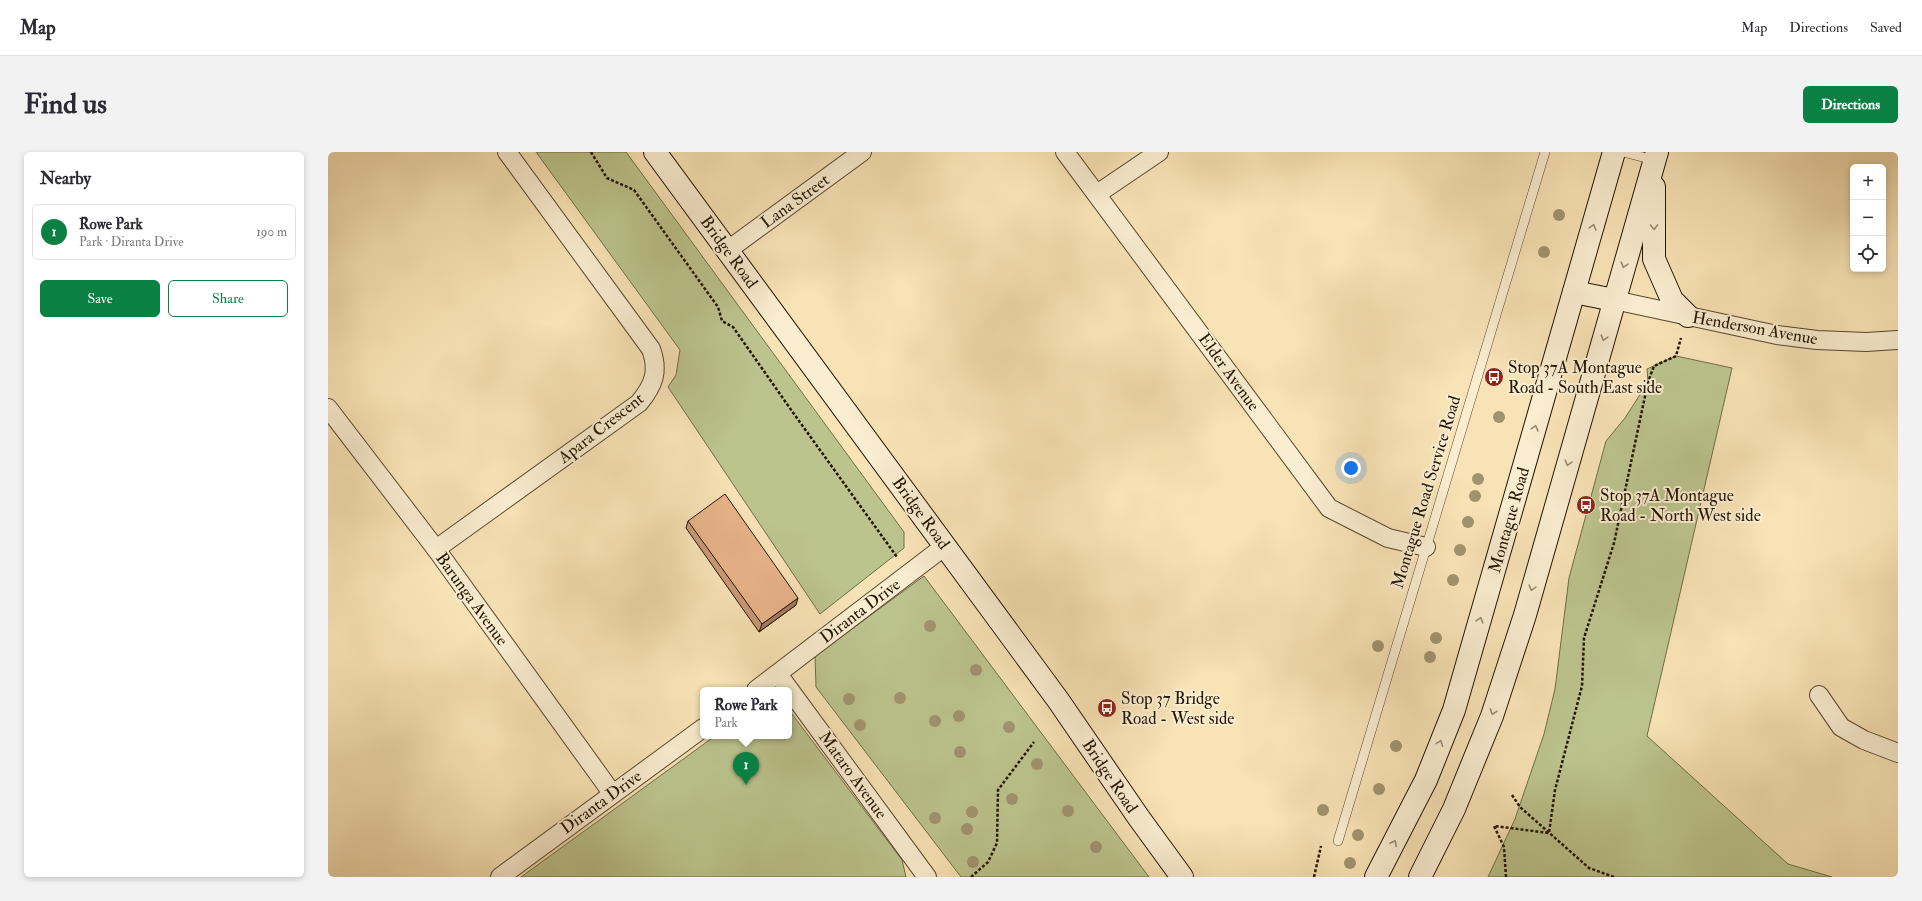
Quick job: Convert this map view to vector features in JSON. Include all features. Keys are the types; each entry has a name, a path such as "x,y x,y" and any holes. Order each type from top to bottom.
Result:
{"main road":[{"name":"Bridge Road","path":"655,152 1058,700 1182,877"},
{"name":"Montague Road","path":"1376,877 1426,780 1454,710 1614,152"},
{"path":"1420,877 1454,809 1492,716 1525,615 1655,156"},
{"path":"1655,156 1654,259 1672,300 1688,316"},
{"path":"1574,292 1614,300"},
{"path":"1428,877 1436,846"},
{"path":"1168,858 1195,877"}],"street":[{"name":"Apara Crescent","path":"436,550 639,402 652,384 655,373 656,362 651,349 507,152"},
{"name":"Lana Street","path":"728,250 862,152"},
{"name":"Elder Avenue","path":"1065,152 1329,508 1388,538 1426,547"},
{"path":"1097,194 1159,152"},
{"name":"Henderson Avenue","path":"1614,300 1777,335 1817,340 1866,342 1898,340"},
{"name":"Barunga Avenue","path":"328,408 436,550 612,793"},
{"name":"Diranta Drive","path":"760,687 945,546"},
{"name":"Mataro Avenue","path":"778,674 788,687"},
{"name":"Mataro Avenue","path":"792,693 927,877"},
{"path":"1820,695 1841,727 1864,740 1898,753"},
{"name":"Diranta Drive","path":"500,877 612,793 700,730"}],"lane":[{"name":"Montague Road Service Road","path":"1338,841 1545,152"},
{"path":"1623,152 1655,156"}],"path":[{"path":"591,152 607,178 634,190 718,307 722,321 733,327 794,414 910,573"},
{"path":"1548,833 1555,790 1568,748 1582,686 1584,638 1614,543 1648,382 1654,366 1676,356 1688,316"},
{"path":"970,877 988,862 996,843 998,790 1034,742"},
{"path":"1512,795 1520,807 1589,868 1614,877"},
{"path":"1506,877 1504,847 1494,826 1548,833"},
{"path":"1314,877 1322,842"}],"green space":[{"path":"536,152 626,152 904,532 904,548 820,614 668,387 676,375 680,350"},
{"path":"1676,356 1732,368 1647,736 1788,864 1832,877 1488,877 1515,819 1544,734 1555,689 1569,578 1606,441 1625,418 1648,382 1647,369"},
{"path":"924,576 1149,877 961,877 816,687 815,656"},
{"path":"792,714 902,860 906,877 521,877 711,739 792,739"}],"building":[{"path":"725,494 798,598 762,624 688,521"}],"place":[{"name":"Stop 37A Montague Road - South East side","path":"1494,377"},
{"name":"Stop 37A Montague Road - North West side","path":"1586,505"},
{"name":"Stop 37 Bridge Road - West side","path":"1107,708"},
{"name":"Rowe Park","path":"746,785"}]}
